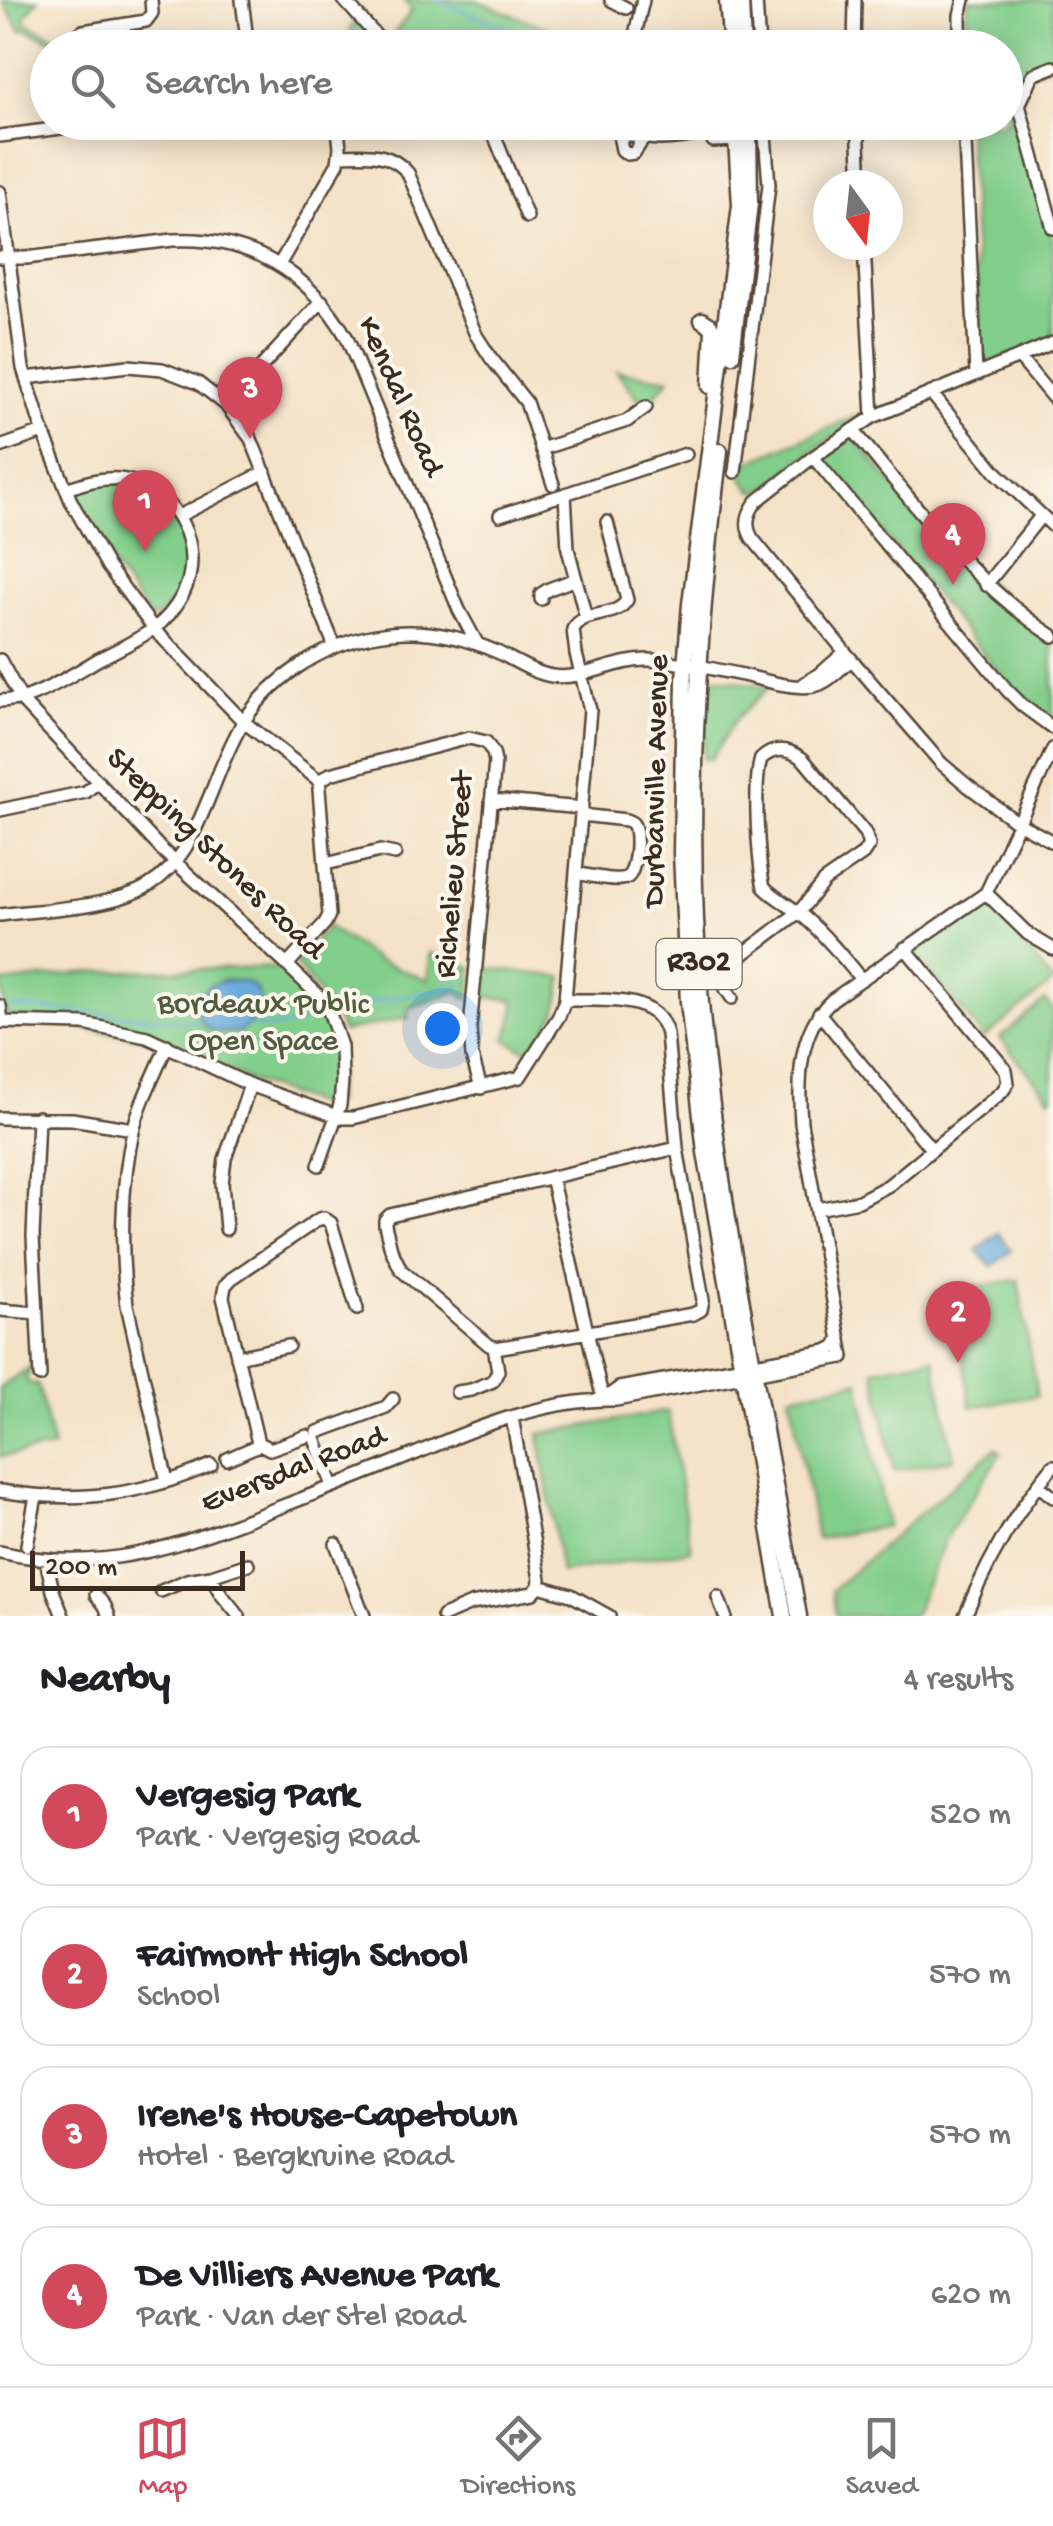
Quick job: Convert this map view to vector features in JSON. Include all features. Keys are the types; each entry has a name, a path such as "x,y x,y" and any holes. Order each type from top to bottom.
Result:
{"main road":[{"path":"728,0 729,30"},
{"path":"740,0 742,30"},
{"name":"Durbanville Avenue","path":"743,140 740,205 696,550 691,665 694,821 701,1002 715,1130 784,1616"},
{"name":"Durbanville Avenue","path":"691,665 748,219 751,180 744,140"},
{"path":"702,320 713,330 711,447"},
{"name":"Durbanville Avenue","path":"748,1371 799,1616"}],"street":[{"path":"88,30 146,21 152,13 151,0"},
{"path":"242,0 246,30"},
{"path":"344,0 371,30"},
{"path":"612,0 626,8"},
{"path":"636,30 643,0"},
{"path":"756,0 758,30"},
{"path":"854,30 855,0"},
{"path":"960,30 964,0"},
{"path":"1023,95 1033,75 1053,67"},
{"path":"1023,123 1053,228"},
{"path":"0,136 30,132"},
{"path":"279,265 336,168 339,140"},
{"path":"496,140 526,216"},
{"path":"735,472 769,185 765,140"},
{"path":"859,140 860,170"},
{"path":"965,140 976,374"},
{"path":"340,155 384,156 398,162 408,173 470,322 491,358 522,396 552,484"},
{"path":"0,192 4,258 20,358 66,489 108,568 154,629 244,722 321,782 330,909 327,921 287,965"},
{"name":"Kendal Road","path":"4,258 185,239 236,246 296,276 322,301 353,352 470,641"},
{"path":"865,260 872,417"},
{"path":"226,405 322,301"},
{"path":"1053,342 872,417 758,501 748,517 752,538 941,762 1018,823 1053,842"},
{"path":"1019,356 1053,398"},
{"path":"26,378 128,366 162,370 198,383 226,405 248,432 336,647"},
{"path":"931,393 996,472 1053,526"},
{"path":"541,449 627,421 646,407"},
{"path":"853,430 986,584 1006,604 1053,636"},
{"path":"0,447 44,432"},
{"path":"500,515 686,454"},
{"path":"813,457 1007,690 1053,728"},
{"path":"179,516 265,472"},
{"path":"0,702 20,699 55,684 154,629 180,601 188,580 190,546 179,516 153,490 127,480 101,479 66,489"},
{"path":"565,494 568,548 586,618"},
{"path":"986,584 1041,516"},
{"path":"0,1006 1,1022 91,1025 147,1037 250,1085 336,1116 353,1118 517,1080 565,1000 590,710 573,629 577,622 620,609 626,602 606,522"},
{"path":"541,599 549,588 576,579"},
{"path":"440,634 453,623 458,608"},
{"path":"0,915 125,896 150,885 175,863 192,838 228,750 244,722 282,679 336,647 384,634 440,634 470,641 550,676 566,677 630,661 691,665 800,686 822,683 848,656"},
{"name":"Stepping Stones Road","path":"0,660 20,699 97,782 175,863 319,996 336,1027 343,1062 340,1104 318,1165"},
{"name":"Richelieu Street","path":"321,782 330,774 473,737 486,742 494,752 470,1030 481,1088"},
{"path":"732,998 724,981 738,958 799,912 824,882 863,854 868,841 803,759 792,752 776,750 761,759 758,768 763,882 768,891 799,912 826,938 860,978"},
{"path":"748,1371 843,1357 802,1123 800,1089 809,1030 818,1013 860,978 986,893 1053,750"},
{"path":"0,810 86,792 97,782"},
{"path":"491,800 632,823 636,832 632,874 625,879 576,874"},
{"path":"326,864 380,852 395,854"},
{"path":"986,893 1028,934 1053,949"},
{"path":"817,1209 852,1203 889,1185 1002,1092 1009,1079 1006,1070 905,948"},
{"path":"494,1348 693,1314 701,1310 704,1300 677,1148 667,1034 661,1019 620,1000 565,1000"},
{"path":"818,1013 932,1150"},
{"path":"167,1045 133,1129 124,1214 127,1304 167,1481"},
{"path":"226,1229 222,1183 225,1159 250,1085"},
{"path":"38,1117 33,1236 40,1376"},
{"path":"0,1118 72,1118 133,1129"},
{"path":"457,1392 496,1378 494,1348 401,1270 391,1249 385,1220 390,1215 677,1148"},
{"path":"552,1177 603,1400"},
{"path":"357,1309 332,1223 327,1218 321,1218 225,1286 223,1296 256,1440 266,1449 273,1448 386,1407 394,1399"},
{"path":"0,1310 37,1312"},
{"path":"748,1371 828,1351 840,1338"},
{"path":"237,1357 288,1346"},
{"name":"Eversdal Road","path":"0,1552 46,1559 100,1560 159,1550 512,1416 616,1400 748,1371"},
{"path":"450,1615 471,1604 533,1592 539,1586 512,1416"},
{"path":"313,1436 333,1486"},
{"path":"226,1459 260,1445"},
{"path":"0,1491 90,1498 129,1492 211,1464"},
{"path":"965,1616 990,1559 1021,1507 1053,1466"},
{"path":"1038,1485 1053,1496"},
{"path":"27,1545 36,1496"},
{"path":"336,1544 364,1616"},
{"path":"46,1559 63,1616"},
{"path":"162,1590 248,1564"},
{"path":"212,1576 239,1616"},
{"path":"539,1586 561,1591 609,1616"},
{"path":"561,1591 598,1616"},
{"path":"96,1596 109,1616"},
{"path":"718,1597 725,1616"}],"green space":[{"path":"2,0 38,0 25,16 26,23 41,30 21,31"},
{"path":"403,0 476,0 552,30 397,30 412,10"},
{"path":"968,0 1053,0 1053,63 1030,73 1023,87 1023,30 963,29"},
{"path":"358,21 366,30 350,30"},
{"path":"1023,133 1053,241 1053,338 988,365 981,363 968,140 1023,140"},
{"path":"617,371 670,379 651,400 640,401"},
{"path":"868,411 865,418 826,441 760,492 752,490 743,479 745,466 741,465"},
{"path":"854,438 941,541 1053,640 1053,723 1011,687 824,462 825,456"},
{"path":"103,482 131,485 149,493 172,515 179,529 184,544 185,576 162,616 150,617 108,560 75,497 80,488"},
{"path":"706,678 769,687 736,719 711,759 703,759"},
{"path":"984,901 1039,945 1032,956 1053,982 984,1038 916,954 916,948"},
{"name":"Bordeaux Public Open Space","path":"327,926 377,960 428,980 430,953 472,967 469,998 458,991 407,1009 408,1018 342,1032 336,1017 296,964"},
{"name":"Bordeaux Public Open Space","path":"284,967 313,998 334,1034 338,1077 335,1102 326,1108 247,1080 172,1042 9,1017 1,983 88,972"},
{"path":"479,967 563,977 557,1010 532,1053 506,1040 515,1000 476,996"},
{"path":"1045,1000 1053,1010 1050,1098 1000,1038"},
{"path":"1018,1280 1037,1396 971,1407 952,1290"},
{"path":"934,1358 954,1459 894,1471 874,1369"},
{"path":"33,1365 26,1379 38,1385 53,1448 0,1457 0,1388"},
{"path":"859,1381 887,1526 817,1539 790,1395"},
{"path":"668,1411 691,1550 561,1573 539,1434"},
{"path":"996,1448 1001,1453 948,1534 913,1616 836,1616 832,1590"}],"water":[{"path":"227,980 245,982 259,999 251,1021 240,1032 209,1029 199,1014 204,990"},
{"path":"998,1233 1012,1250 992,1267 977,1250"}],"waterway":[{"path":"437,0 513,30"},
{"path":"501,30 503,25"},
{"path":"337,1007 462,985"},
{"path":"12,1007 200,1021"},
{"path":"248,1026 283,1027 316,1014"}],"place":[{"name":"Irene's House-Capetown","path":"250,439"},
{"name":"Vergesig Park","path":"145,552"},
{"name":"De Villiers Avenue Park","path":"953,585"},
{"name":"Fairmont High School","path":"958,1363"}]}
